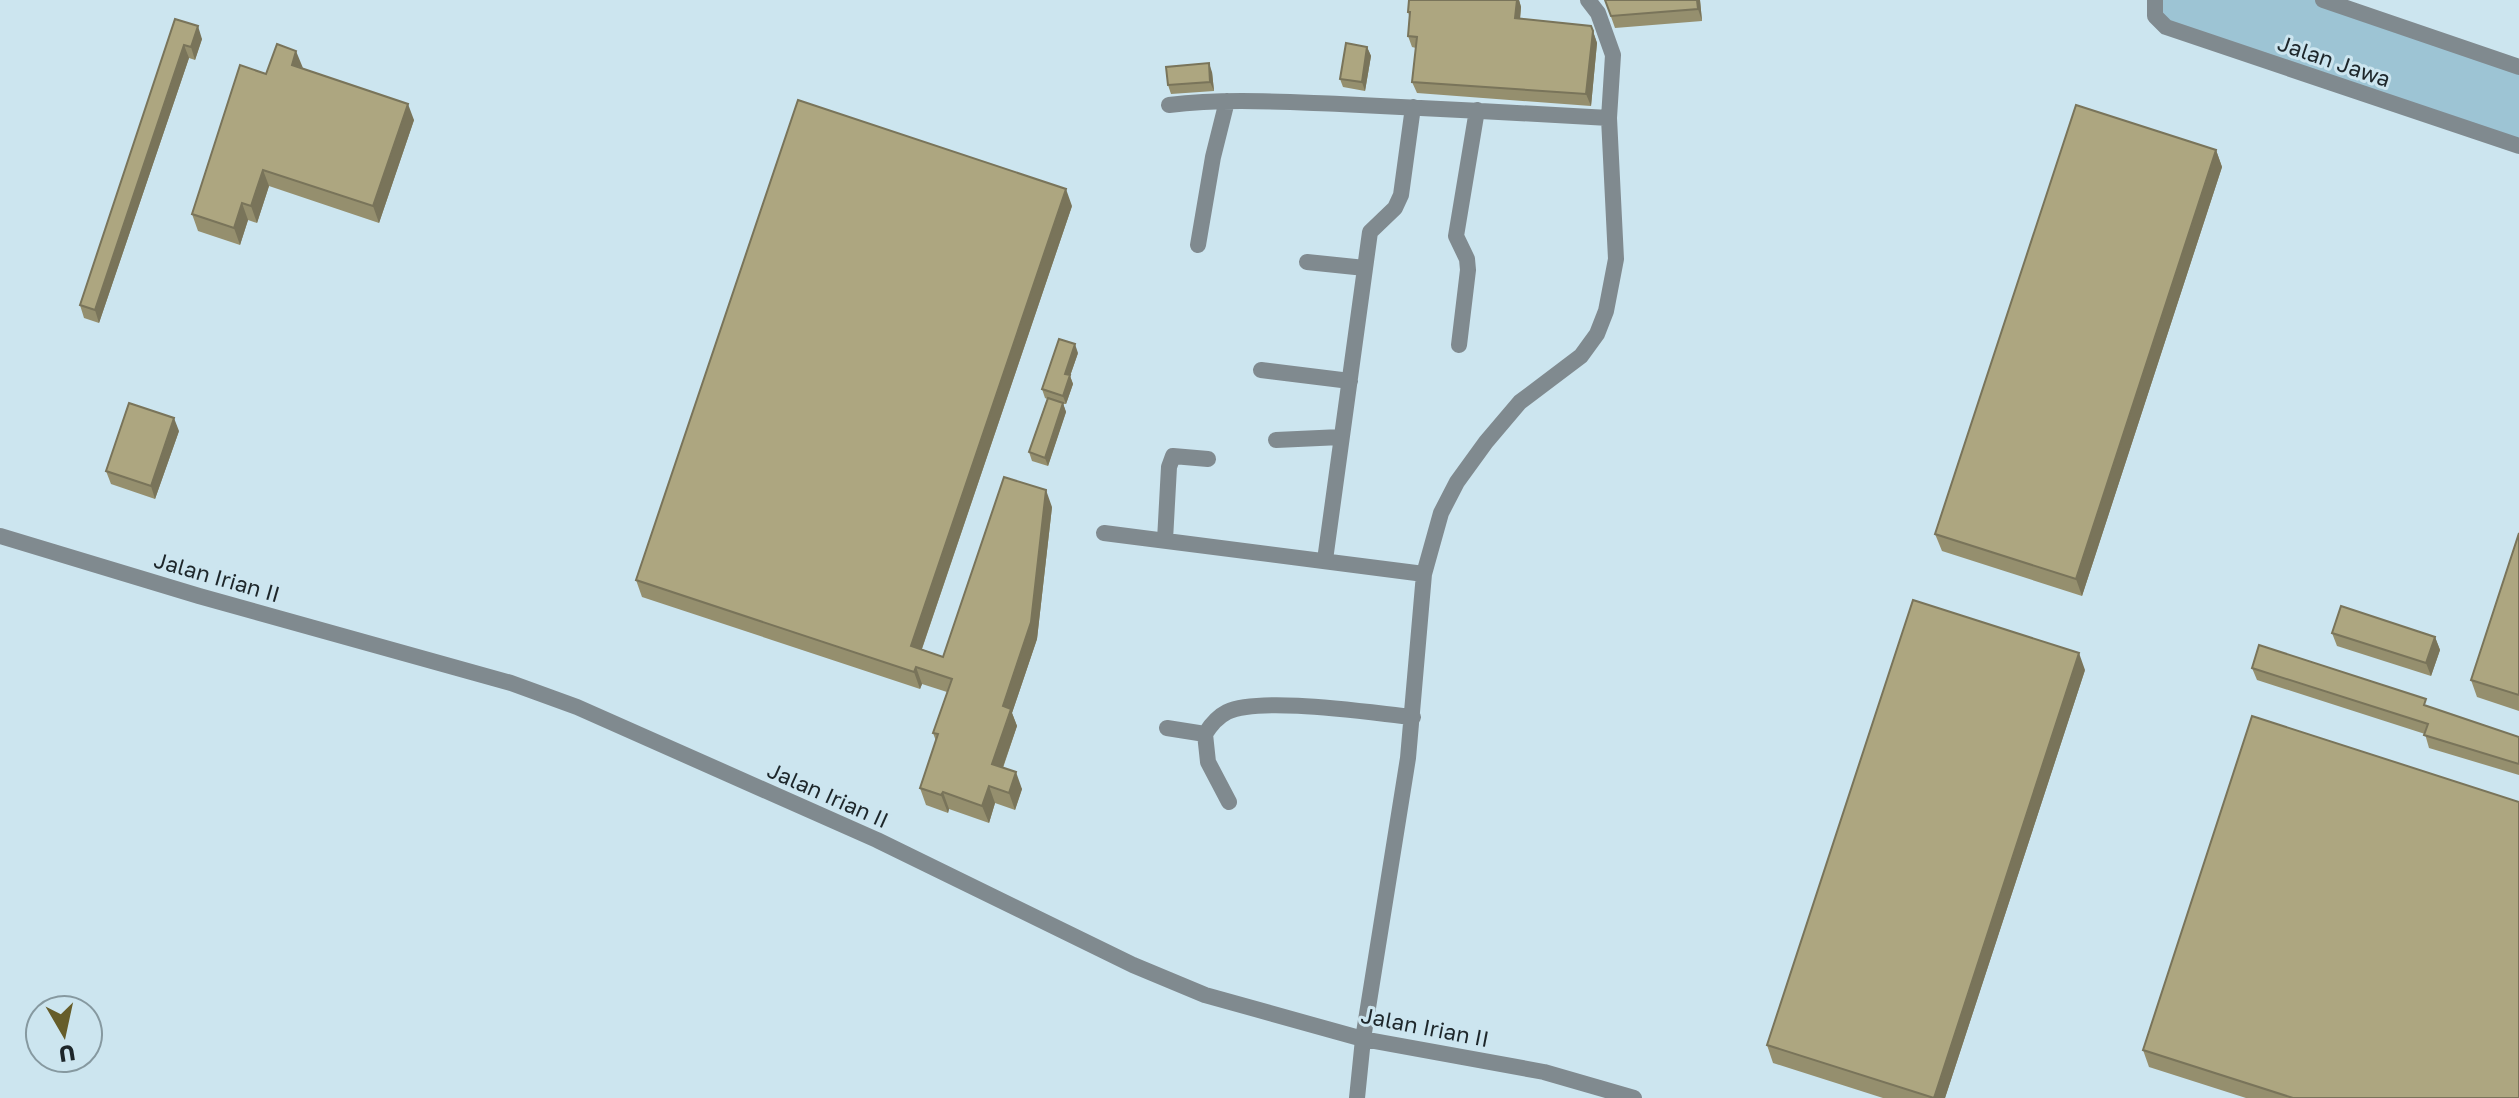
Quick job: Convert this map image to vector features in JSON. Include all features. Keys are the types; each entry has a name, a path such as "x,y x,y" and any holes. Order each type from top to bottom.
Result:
{"street":[{"path":"1357,1098 1363,1039 1413,717 1424,574 1441,513 1457,482 1486,442 1520,402 1581,356 1597,334 1606,311 1616,259 1609,118 1613,55 1598,13 1588,0"},
{"name":"Jalan Jawa","path":"2155,0 2155,16 2166,27 2519,146"},
{"path":"2323,0 2519,67"},
{"path":"1169,105 1227,101 1609,118"},
{"path":"1198,245 1213,157 1227,101"},
{"path":"1325,560 1370,232 1395,208 1401,195 1413,107"},
{"path":"1459,345 1468,270 1467,259 1456,236 1477,110"},
{"path":"1307,262 1365,268"},
{"path":"1261,370 1350,381"},
{"path":"1276,440 1341,437"},
{"path":"1165,540 1169,467 1173,456 1208,459"},
{"path":"1104,533 1424,574"},
{"name":"Jalan Irian II","path":"0,536 199,596 511,683 577,707 877,840 1133,965 1205,995 1363,1039 1544,1072 1634,1098"},
{"path":"1229,802 1208,762 1205,734 1210,725 1227,712 1250,706 1282,705 1413,717"},
{"path":"1167,728 1205,734"}],"shaded area":[{"path":"2155,0 2322,0 2519,67 2519,146 2166,27"}],"building":[{"path":"1409,0 1517,0 1515,18 1591,26 1586,94 1412,82 1417,37 1408,36"},
{"path":"1605,0 1697,0 1698,9 1611,16"},
{"path":"175,19 198,26 191,47 184,45 95,310 80,305"},
{"path":"1346,43 1367,47 1362,82 1340,79"},
{"path":"277,44 296,51 292,65 408,104 373,206 263,170 251,206 242,203 234,228 192,214 240,65 266,74"},
{"path":"1209,63 1210,82 1168,85 1166,67"},
{"path":"798,100 1066,189 911,646 943,657 1004,477 1046,490 1031,622 1003,706 1011,709 992,764 1016,772 1009,793 989,786 982,806 943,792 941,795 920,788 938,734 933,733 952,679 916,667 914,672 636,580"},
{"path":"2076,105 2216,150 2076,579 1935,534"},
{"path":"1059,339 1075,344 1065,374 1070,375 1063,396 1042,389"},
{"path":"1048,398 1063,403 1045,458 1029,452"},
{"path":"129,403 174,418 151,486 106,471"},
{"path":"2519,533 2519,695 2471,680"},
{"path":"1913,600 2079,653 1934,1098 1767,1045"},
{"path":"2341,606 2435,637 2426,663 2332,633"},
{"path":"2259,645 2426,699 2424,705 2519,737 2519,764 2424,735 2428,724 2252,668"},
{"path":"2252,716 2519,802 2519,1098 2293,1098 2143,1050"}]}
